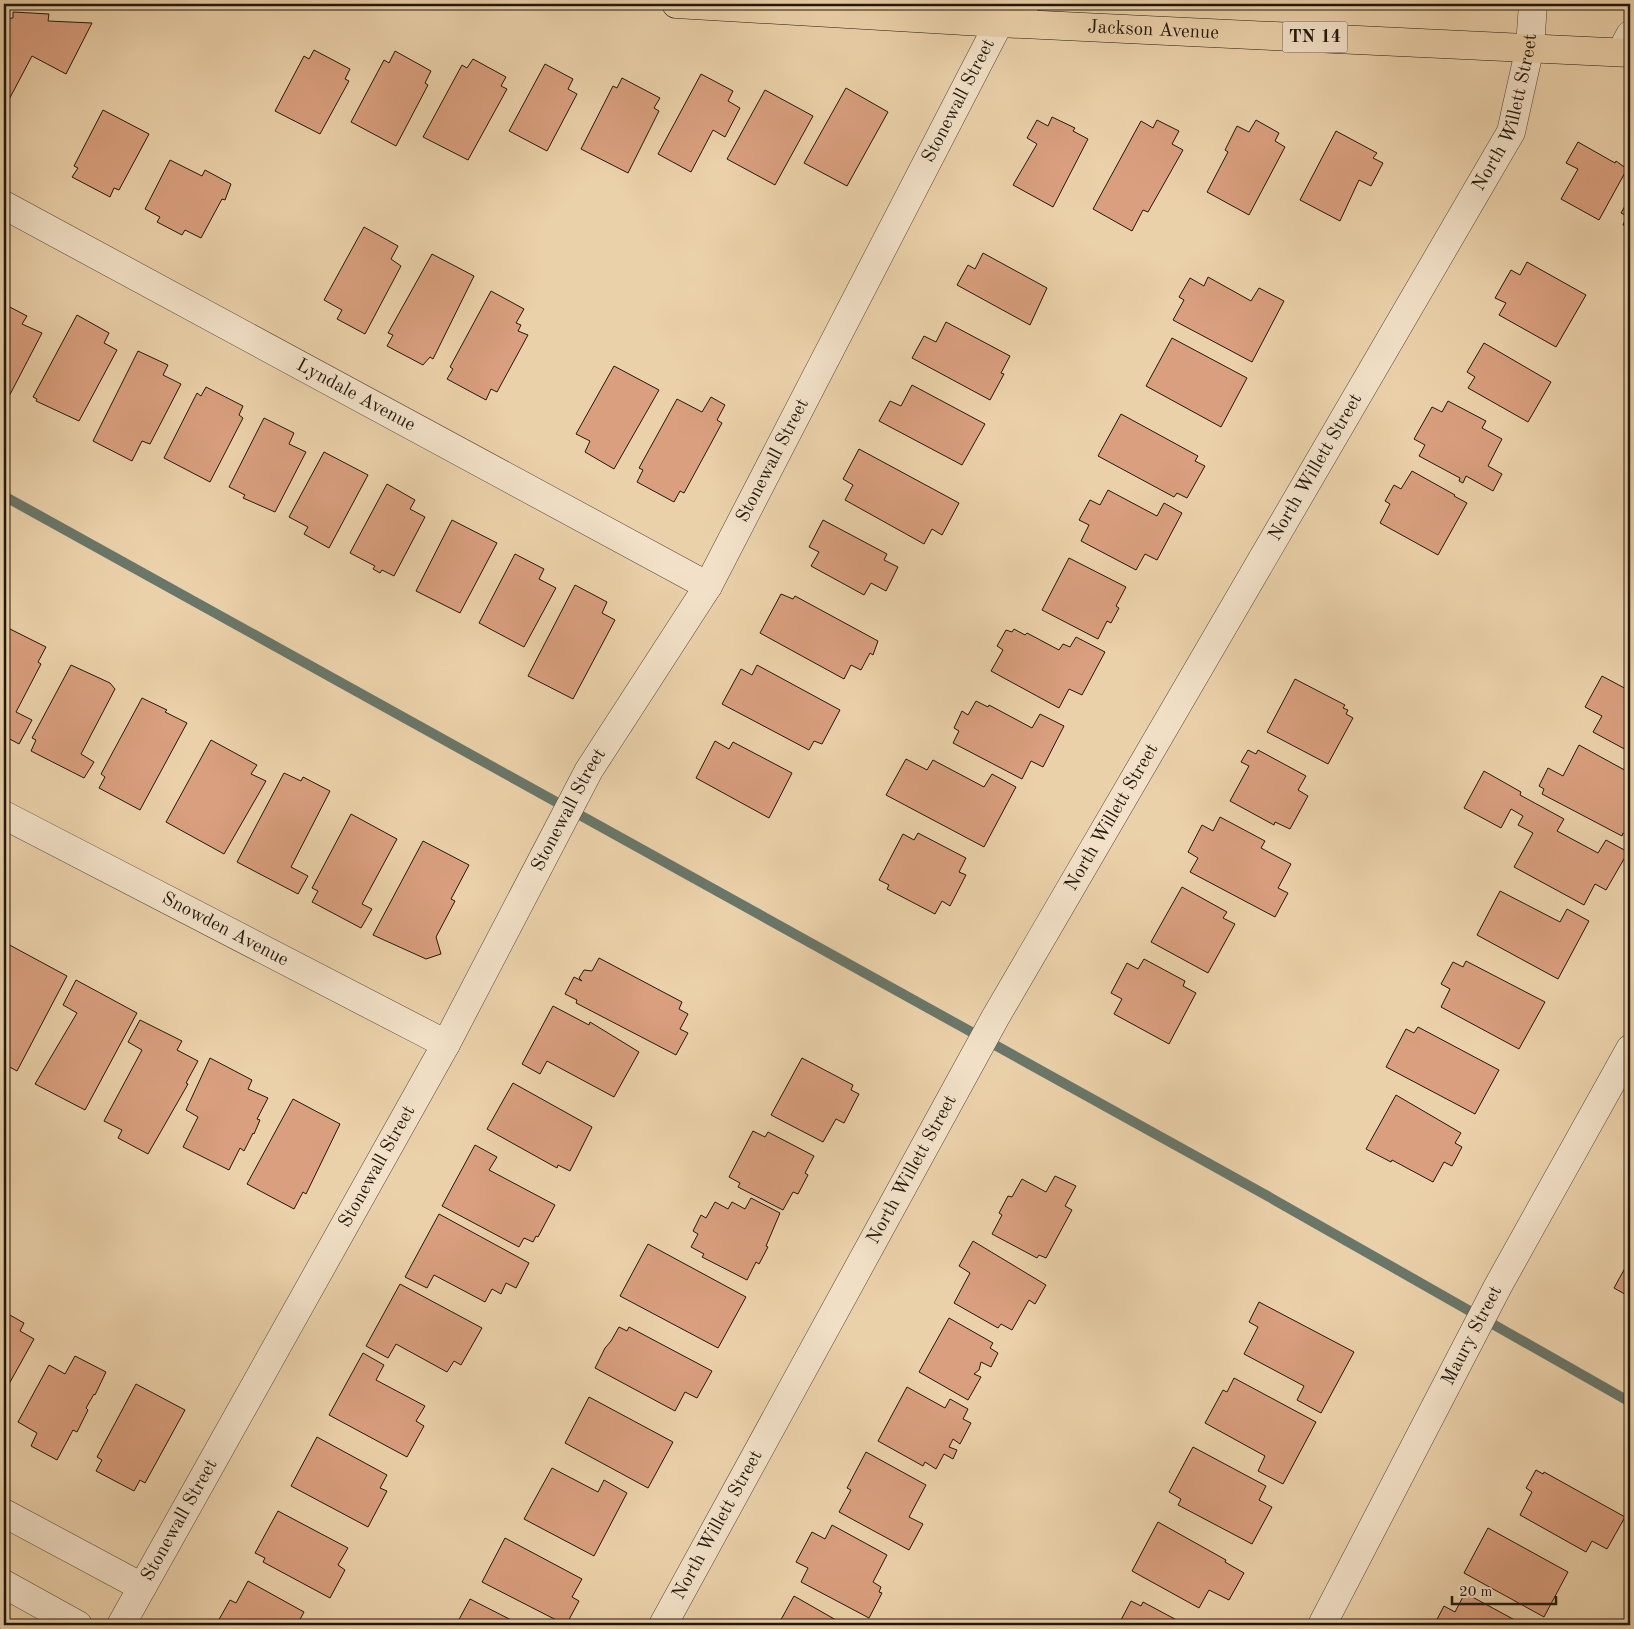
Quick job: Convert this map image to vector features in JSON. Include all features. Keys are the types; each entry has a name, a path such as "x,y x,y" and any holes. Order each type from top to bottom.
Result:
{"main road":[{"name":"Jackson Avenue","path":"676,4 999,22 1530,46 1627,47"}],"street":[{"name":"Stonewall Street","path":"121,1625 446,1044 589,770 708,586 999,22 1025,4"},
{"name":"North Willett Street","path":"663,1625 995,1018 1511,132 1530,46 1533,4"},
{"name":"Lyndale Avenue","path":"4,205 708,586"},
{"name":"Snowden Avenue","path":"4,815 446,1044"},
{"name":"Maury Street","path":"1322,1625 1498,1286 1630,1049"},
{"path":"4,1513 142,1587"},
{"path":"4,1584 78,1625"}],"building":[{"path":"13,12 49,14 48,21 92,23 66,74 32,56 4,109 4,19 13,18"},
{"path":"314,50 350,69 345,79 349,81 320,134 275,111 304,56 309,59"},
{"path":"395,51 431,71 425,83 428,85 396,146 351,122 384,60 389,63"},
{"path":"473,59 506,77 501,86 507,89 468,160 423,137 462,65 467,68"},
{"path":"545,64 573,79 568,89 577,94 547,151 509,131"},
{"path":"701,74 733,91 728,101 740,108 725,137 713,130 691,172 658,154"},
{"path":"622,78 660,98 654,108 659,111 628,173 581,149 613,86 617,88"},
{"path":"846,88 888,112 847,186 804,163"},
{"path":"765,90 813,116 775,185 727,159"},
{"path":"103,110 149,134 119,190 114,188 110,197 72,177 78,168 74,166"},
{"path":"1052,117 1075,128 1073,131 1088,139 1053,207 1013,185 1037,144 1027,138 1037,120 1048,126"},
{"path":"1157,120 1179,131 1172,144 1183,150 1148,212 1143,210 1132,231 1093,209 1141,121 1153,128"},
{"path":"1256,120 1279,133 1275,141 1285,147 1249,215 1207,192 1228,152 1225,150 1237,126 1249,132"},
{"path":"1336,131 1377,153 1373,158 1383,163 1371,186 1359,180 1340,221 1300,200"},
{"path":"1578,142 1615,163 1616,161 1627,169 1599,220 1561,199 1578,169 1566,163"},
{"path":"170,160 202,176 205,170 231,184 225,200 222,199 201,238 185,230 182,235 157,222 160,217 145,209"},
{"path":"1630,197 1630,229 1623,225 1627,216 1621,213"},
{"path":"364,227 398,246 391,259 401,266 365,334 337,319 342,310 324,300"},
{"path":"983,253 1047,288 1030,325 957,285 968,265 975,269"},
{"path":"432,254 474,276 433,359 430,357 423,365 387,346 393,335 388,333"},
{"path":"1527,262 1586,295 1556,347 1499,315 1506,303 1495,298 1511,270 1520,275"},
{"path":"1208,277 1251,301 1259,288 1284,301 1252,362 1173,320 1184,300 1179,297 1190,278 1204,286"},
{"path":"491,291 524,309 516,323 521,325 518,331 528,335 497,392 491,389 486,400 447,379 453,369 450,367"},
{"path":"4,304 27,316 22,324 42,333 4,406"},
{"path":"77,315 109,333 104,343 117,350 79,421 36,401 37,399 33,397"},
{"path":"946,322 1010,356 1001,373 1004,374 990,400 912,358 924,336 936,342"},
{"path":"1172,338 1247,378 1221,427 1146,386"},
{"path":"1484,343 1551,382 1528,422 1468,388 1475,377 1467,372"},
{"path":"138,351 168,365 163,375 181,384 150,444 142,441 132,461 93,441"},
{"path":"614,366 659,390 614,469 585,452 590,441 576,434"},
{"path":"912,385 985,424 962,465 879,421 890,401 901,406"},
{"path":"206,387 243,406 239,415 243,418 210,482 164,458 197,393 201,396"},
{"path":"711,397 725,405 717,420 722,423 684,493 680,491 674,502 637,482 643,470 639,468 677,399 702,412"},
{"path":"1448,401 1486,421 1482,428 1502,439 1488,466 1502,474 1493,491 1466,476 1463,483 1459,481 1460,478 1419,456 1425,445 1414,439 1432,407 1442,412"},
{"path":"1121,414 1198,456 1195,461 1205,466 1187,498 1177,493 1174,497 1098,456"},
{"path":"264,418 294,433 289,444 306,452 275,512 243,498 245,495 229,487"},
{"path":"859,449 959,503 942,535 932,529 924,544 845,500 853,485 843,479"},
{"path":"324,452 368,475 329,548 304,534 308,527 289,517"},
{"path":"1412,471 1467,503 1438,555 1380,523 1390,504 1385,501 1394,485 1401,489"},
{"path":"387,484 415,500 410,509 425,517 394,576 382,570 380,573 373,569 375,566 350,553"},
{"path":"1108,490 1157,516 1164,503 1182,513 1157,560 1145,554 1136,570 1081,541 1089,525 1079,520 1090,500 1100,505"},
{"path":"452,520 497,543 460,613 416,591"},
{"path":"823,520 887,554 884,560 898,567 886,591 871,583 864,595 811,566 819,552 809,547"},
{"path":"515,554 544,569 539,579 556,588 524,647 479,623"},
{"path":"1069,558 1126,587 1116,606 1119,608 1111,623 1107,621 1098,639 1042,610"},
{"path":"575,585 607,602 602,613 615,620 573,699 528,676"},
{"path":"781,594 793,599 795,596 878,641 873,655 870,653 861,670 851,665 844,679 760,633"},
{"path":"4,626 46,647 38,662 41,664 16,712 32,720 19,744 4,736"},
{"path":"1014,629 1025,635 1027,633 1059,650 1063,644 1070,647 1076,637 1105,652 1082,695 1069,689 1059,708 991,671 1003,650 997,646 1006,630 1012,632"},
{"path":"71,665 110,683 115,689 81,754 94,762 84,778 31,751 36,740 32,738"},
{"path":"757,665 840,710 822,744 814,741 809,750 722,704 741,669 752,675"},
{"path":"1602,676 1630,691 1630,752 1593,732 1602,716 1585,707"},
{"path":"1295,679 1345,705 1343,708 1348,710 1346,714 1353,718 1328,764 1267,732"},
{"path":"142,698 167,710 165,712 187,723 140,810 99,788 105,777 101,774"},
{"path":"976,701 988,707 989,705 1032,728 1040,714 1064,726 1043,767 1031,761 1022,779 953,743 959,731 954,728 962,711 968,715"},
{"path":"211,740 257,765 251,774 266,781 224,854 166,822"},
{"path":"715,741 729,749 733,742 792,773 769,818 696,778"},
{"path":"1579,745 1630,773 1630,837 1623,833 1622,836 1542,794 1544,789 1539,786 1548,768 1563,776"},
{"path":"1248,750 1256,754 1258,750 1306,776 1298,790 1308,796 1290,829 1275,822 1274,825 1230,801 1249,766 1241,762"},
{"path":"906,759 927,770 933,760 984,787 992,774 1016,787 984,847 886,795"},
{"path":"1484,771 1521,792 1520,795 1564,819 1557,831 1598,853 1606,840 1628,852 1606,890 1595,884 1584,905 1514,867 1533,833 1518,825 1523,816 1511,809 1501,828 1464,808"},
{"path":"284,773 301,781 303,777 330,791 291,867 308,876 298,894 237,862"},
{"path":"351,814 397,839 362,904 372,909 361,928 312,902 318,891 312,888"},
{"path":"1220,817 1265,841 1261,848 1291,864 1278,888 1288,893 1275,917 1190,872 1198,858 1188,852 1202,825 1213,831"},
{"path":"918,833 966,858 959,872 966,875 950,906 942,901 935,914 887,889 889,885 879,880 903,834 914,840"},
{"path":"423,841 469,865 451,899 455,901 436,937 441,954 426,959 373,935"},
{"path":"1182,887 1227,912 1223,918 1235,924 1208,973 1151,942"},
{"path":"1500,891 1560,922 1567,909 1589,921 1558,979 1477,935"},
{"path":"4,942 67,976 17,1071 4,1064 4,981 8,973 4,970"},
{"path":"599,958 682,1002 679,1009 688,1014 680,1029 688,1033 676,1055 576,1003 577,1000 565,994 574,977 582,981 579,978 584,970 592,971"},
{"path":"1144,959 1185,981 1183,986 1196,993 1169,1044 1114,1014 1122,999 1111,993 1127,963 1138,969"},
{"path":"1466,961 1545,1002 1519,1049 1441,1007 1450,989 1441,984 1453,962 1463,967"},
{"path":"76,980 137,1013 85,1110 35,1084 77,1013 63,1005"},
{"path":"553,1006 589,1025 590,1022 639,1052 614,1097 547,1061 540,1074 522,1064"},
{"path":"140,1020 182,1041 177,1050 198,1061 186,1083 188,1084 148,1154 118,1138 122,1130 104,1121 142,1050 128,1042"},
{"path":"1418,1027 1499,1070 1475,1114 1386,1067 1406,1029 1414,1033"},
{"path":"210,1058 252,1080 248,1089 268,1098 257,1119 260,1120 254,1134 244,1151 240,1148 229,1170 183,1147 198,1117 186,1110"},
{"path":"802,1058 853,1085 851,1090 859,1094 844,1123 836,1119 823,1142 771,1115"},
{"path":"513,1083 592,1127 570,1171 558,1165 557,1168 487,1129"},
{"path":"1396,1095 1461,1133 1455,1143 1462,1147 1452,1166 1444,1162 1433,1182 1392,1160 1391,1162 1366,1149"},
{"path":"293,1099 340,1124 306,1194 303,1192 294,1209 247,1184"},
{"path":"753,1131 765,1137 768,1132 814,1156 805,1173 808,1175 798,1194 793,1192 783,1210 738,1187 740,1183 729,1177"},
{"path":"475,1145 497,1157 489,1170 555,1205 538,1237 536,1236 533,1242 524,1238 519,1247 442,1206"},
{"path":"1055,1176 1076,1186 1065,1206 1072,1210 1046,1258 1039,1255 1037,1258 992,1234 1002,1215 999,1213 1008,1196 1012,1197 1022,1179 1046,1192"},
{"path":"751,1198 780,1213 766,1246 768,1247 759,1264 756,1262 747,1280 702,1257 704,1254 691,1247 698,1234 693,1231 701,1215 706,1218 715,1202 728,1209 732,1202 745,1209"},
{"path":"439,1214 529,1263 516,1288 506,1283 501,1294 492,1289 485,1302 434,1275 427,1288 405,1277"},
{"path":"973,1241 1046,1285 1035,1304 1029,1300 1012,1330 1001,1324 998,1328 954,1303 970,1273 959,1266"},
{"path":"648,1244 746,1297 718,1348 620,1296"},
{"path":"1630,1259 1630,1297 1614,1288"},
{"path":"400,1284 482,1328 461,1365 454,1361 447,1372 396,1344 388,1358 366,1346"},
{"path":"1259,1302 1354,1352 1321,1413 1297,1400 1304,1386 1244,1354 1258,1327 1249,1322"},
{"path":"8,1314 24,1323 20,1331 34,1339 4,1393 4,1321"},
{"path":"949,1318 993,1343 990,1348 998,1353 991,1367 981,1362 979,1370 974,1374 981,1377 968,1400 919,1372"},
{"path":"619,1327 627,1331 629,1327 712,1371 697,1398 685,1392 675,1411 595,1368"},
{"path":"363,1353 384,1365 376,1380 425,1406 416,1421 424,1426 407,1457 329,1415"},
{"path":"75,1356 106,1372 95,1395 86,1408 88,1410 77,1432 73,1430 57,1460 31,1446 37,1433 18,1422 49,1365 65,1374"},
{"path":"1234,1378 1316,1422 1283,1484 1258,1471 1265,1456 1205,1423 1223,1390 1227,1392"},
{"path":"136,1384 185,1410 145,1483 140,1480 134,1491 96,1471 102,1460 97,1457"},
{"path":"907,1387 945,1408 950,1399 968,1409 963,1419 971,1423 960,1444 953,1439 949,1447 957,1450 953,1459 944,1454 936,1469 925,1462 923,1466 878,1441"},
{"path":"589,1397 673,1442 648,1488 565,1443"},
{"path":"317,1437 387,1475 380,1488 387,1491 368,1527 291,1486"},
{"path":"1193,1447 1266,1486 1259,1500 1272,1507 1252,1544 1178,1505 1181,1499 1169,1492"},
{"path":"866,1452 926,1485 909,1517 923,1524 909,1550 839,1512 851,1490 847,1488"},
{"path":"552,1468 598,1492 604,1480 627,1493 594,1556 524,1519"},
{"path":"1536,1470 1543,1474 1544,1472 1625,1517 1607,1549 1592,1541 1586,1552 1520,1515 1532,1492 1526,1488"},
{"path":"278,1511 348,1548 338,1565 345,1570 330,1598 263,1562 265,1558 255,1553"},
{"path":"1158,1522 1226,1560 1225,1562 1244,1573 1229,1600 1209,1590 1199,1608 1132,1571"},
{"path":"832,1525 887,1555 873,1582 881,1587 879,1592 882,1593 869,1618 801,1582 808,1568 796,1562 812,1532 825,1539"},
{"path":"1488,1528 1568,1572 1544,1617 1464,1573"},
{"path":"505,1538 582,1579 572,1597 579,1601 566,1625 482,1582"},
{"path":"248,1581 304,1612 297,1625 217,1623 230,1600 236,1603"},
{"path":"1465,1593 1524,1625 1434,1625 1444,1606 1455,1612"},
{"path":"794,1596 836,1620 834,1625 778,1625"},
{"path":"470,1599 521,1625 456,1625"},
{"path":"1131,1601 1141,1606 1143,1602 1186,1625 1130,1625 1121,1620"}],"waterway":[{"path":"4,496 1271,1198 1630,1402"}]}
